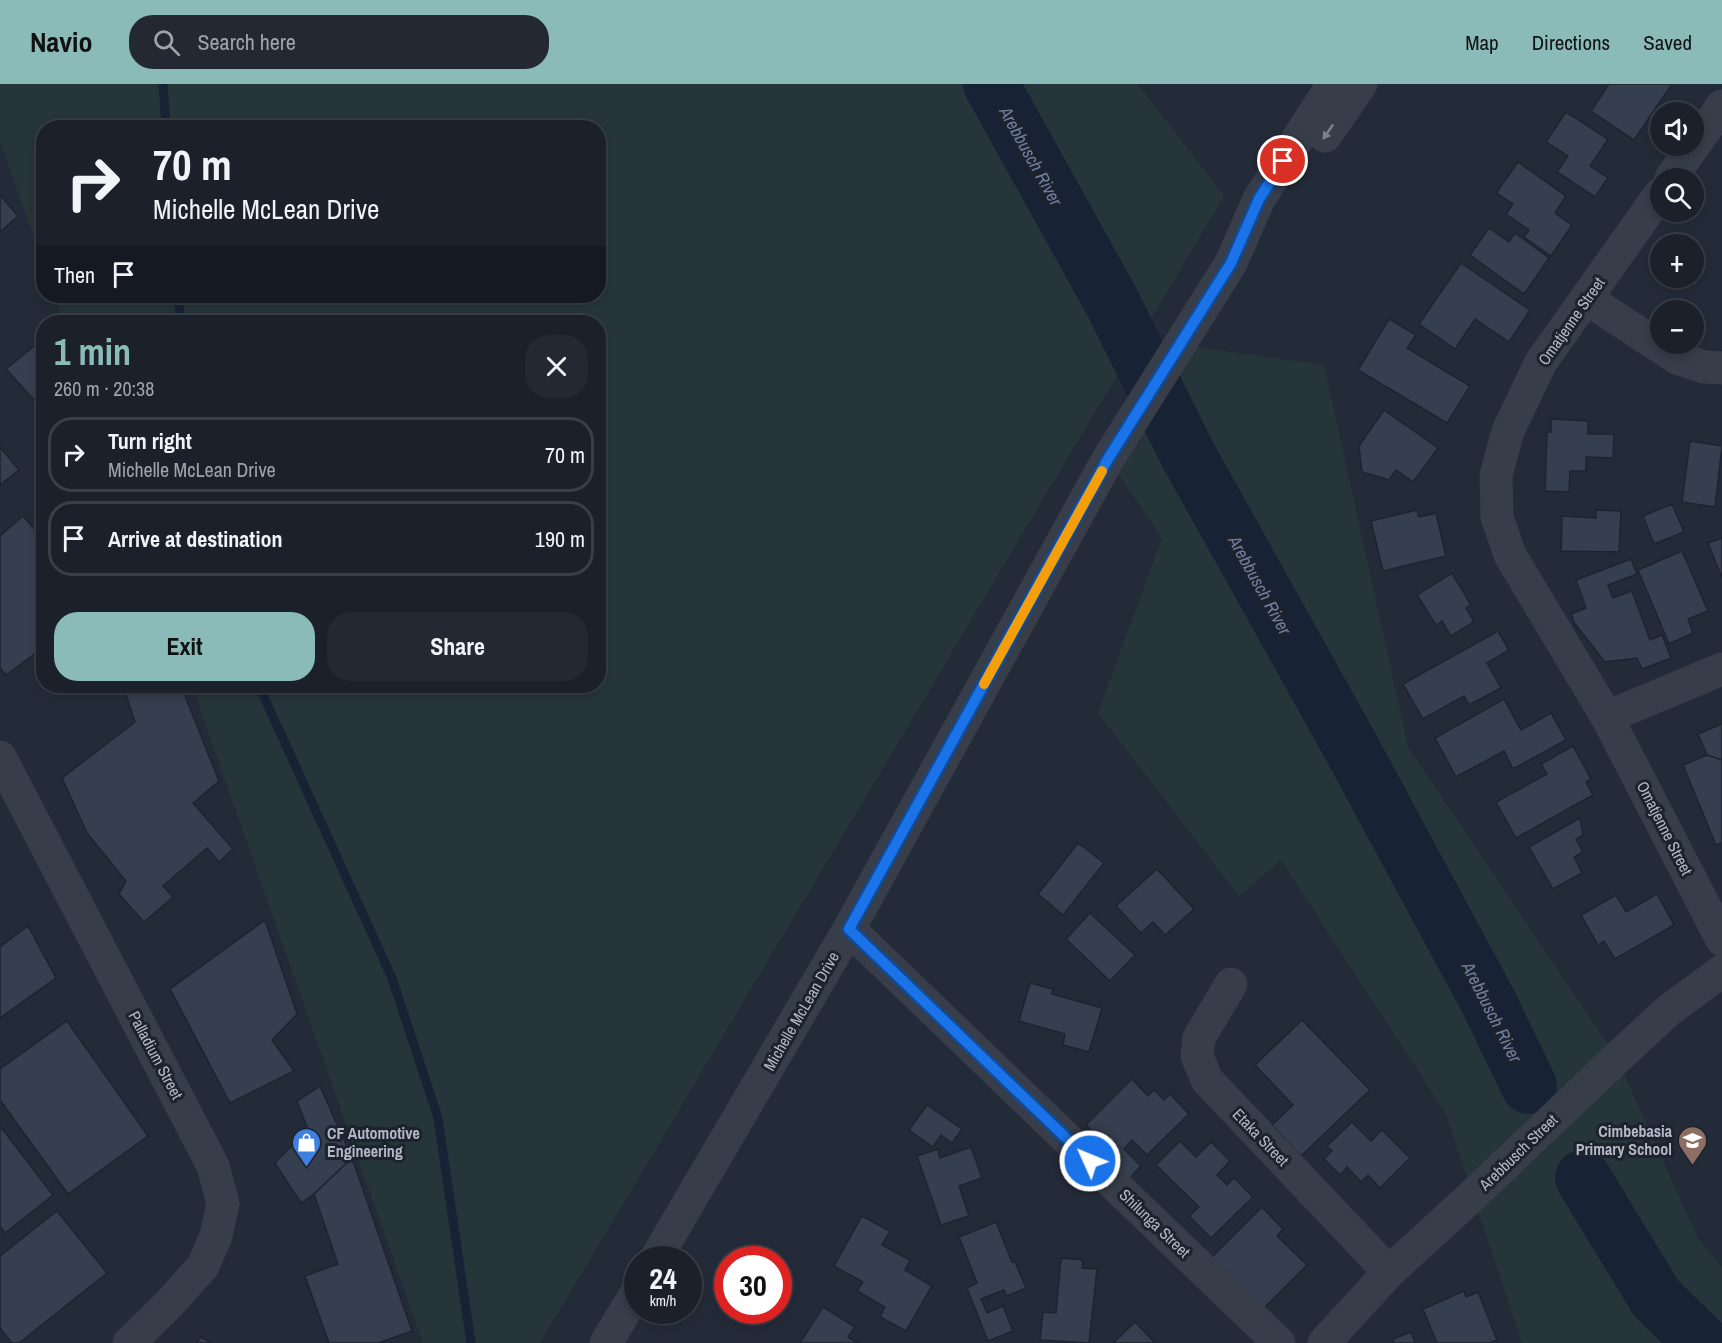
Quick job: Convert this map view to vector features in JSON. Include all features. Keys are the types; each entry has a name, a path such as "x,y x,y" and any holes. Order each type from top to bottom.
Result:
{"street":[{"name":"Michelle McLean Drive","path":"663,1246 849,929 1108,459 1231,263 1259,199 1333,84"},
{"name":"Michelle McLean Drive","path":"1231,263 1276,208 1361,84"},
{"path":"1678,168 1722,106"},
{"name":"Omatjenne Street","path":"1650,208 1541,362 1508,431 1496,475 1497,517 1510,555 1607,717 1722,940"},
{"path":"1587,299 1677,358 1704,367 1722,368"},
{"path":"1607,717 1722,669"},
{"name":"Palladium Street","path":"0,757 213,1166 224,1203 216,1236 203,1266 170,1303 129,1343"},
{"name":"Shilunga Street","path":"849,929 1279,1343"},
{"name":"Arebbusch Street","path":"1324,1343 1389,1272 1669,1010 1722,971"},
{"name":"Etaka Street","path":"1231,984 1199,1038 1197,1056 1207,1080 1389,1272"},
{"path":"606,1343 624,1313"}],"shaded area":[{"path":"0,84 1138,84 1224,196 540,1343 423,1343 194,693 606,693 606,315 61,315 57,303 606,303 606,120 36,120 36,244 0,141"},
{"path":"1181,345 1324,365 1408,747 1617,1058 1698,1239 1722,1267 1722,1343 1522,1343 1446,1114 1281,860 1239,896 1098,713 1162,538 1108,459"}],"building":[{"path":"1609,84 1672,84 1660,102 1650,102 1650,116 1634,140 1591,111"},
{"path":"1566,112 1608,139 1590,166 1608,178 1595,197 1557,172 1568,156 1546,142"},
{"path":"1518,162 1566,196 1555,213 1572,225 1551,256 1524,237 1529,230 1506,214 1513,204 1496,193"},
{"path":"0,195 18,216 0,232"},
{"path":"1489,228 1509,242 1515,233 1549,258 1524,294 1470,255"},
{"path":"1461,263 1530,310 1509,342 1475,319 1455,349 1419,324"},
{"path":"1389,319 1416,335 1407,348 1470,386 1447,423 1358,370"},
{"path":"36,345 36,402 6,369"},
{"path":"1384,410 1438,448 1413,482 1396,470 1389,480 1362,472 1359,446"},
{"path":"1551,419 1588,421 1588,434 1614,434 1613,458 1586,457 1586,471 1570,471 1569,492 1545,491 1547,432 1551,432"},
{"path":"1690,441 1722,446 1715,507 1682,502"},
{"path":"0,447 19,470 0,485"},
{"path":"1672,504 1684,532 1654,544 1643,516"},
{"path":"1417,510 1419,517 1436,513 1446,556 1383,571 1371,521"},
{"path":"1596,510 1621,511 1619,552 1561,551 1562,516 1596,518"},
{"path":"23,516 36,531 36,653 6,675 0,668 0,536"},
{"path":"1722,538 1722,578 1708,543"},
{"path":"1682,551 1708,611 1688,619 1693,633 1669,644 1638,570"},
{"path":"1631,559 1637,574 1608,585 1613,598 1632,591 1650,640 1662,635 1671,658 1642,669 1637,658 1605,662 1575,624 1571,614 1586,608 1576,580"},
{"path":"1452,573 1471,605 1466,608 1474,622 1451,636 1442,621 1436,625 1417,595"},
{"path":"1498,631 1509,650 1487,663 1501,688 1469,705 1464,696 1423,719 1403,684"},
{"path":"125,693 184,693 219,781 193,803 233,849 219,862 207,848 163,886 173,897 144,922 119,894 126,881 87,833 62,778 135,722"},
{"path":"1504,699 1521,730 1551,713 1566,740 1513,769 1504,751 1456,777 1435,738"},
{"path":"1722,724 1722,760 1707,755 1698,734"},
{"path":"1573,746 1591,779 1586,782 1593,795 1516,838 1496,802 1547,774 1541,764"},
{"path":"1707,755 1722,760 1722,843 1716,845 1683,765"},
{"path":"1580,818 1583,835 1576,839 1583,852 1574,857 1582,873 1553,889 1529,847"},
{"path":"1078,843 1104,863 1063,915 1038,894"},
{"path":"1157,869 1194,909 1165,935 1153,922 1141,933 1116,906"},
{"path":"1657,894 1674,925 1615,959 1604,941 1598,945 1581,915 1616,895 1626,912"},
{"path":"1090,913 1135,955 1110,981 1066,939"},
{"path":"265,920 297,1014 272,1040 294,1071 230,1103 170,989"},
{"path":"28,926 56,978 0,1018 0,947"},
{"path":"1030,983 1053,989 1052,994 1102,1008 1089,1052 1063,1045 1065,1034 1019,1021"},
{"path":"1302,1020 1370,1090 1301,1156 1272,1125 1293,1105 1255,1065"},
{"path":"67,1021 148,1136 68,1194 0,1100 0,1069"},
{"path":"1132,1079 1148,1096 1154,1090 1164,1100 1170,1094 1189,1114 1147,1155 1132,1140 1124,1149 1141,1166 1124,1184 1105,1164 1115,1155 1086,1125"},
{"path":"320,1086 352,1158 314,1194 301,1203 275,1163 308,1129 297,1101"},
{"path":"927,1105 962,1129 952,1143 941,1135 933,1147 909,1130"},
{"path":"1352,1122 1371,1141 1382,1130 1410,1158 1380,1188 1368,1175 1361,1182 1347,1167 1340,1175 1324,1159 1332,1151 1327,1146"},
{"path":"0,1126 53,1195 5,1233 0,1226"},
{"path":"1180,1141 1196,1157 1211,1142 1230,1161 1217,1175 1227,1185 1234,1178 1253,1197 1211,1238 1189,1216 1199,1207 1156,1165"},
{"path":"971,1147 982,1178 959,1186 969,1216 941,1225 917,1156 938,1149 940,1158"},
{"path":"352,1158 412,1331 378,1343 329,1343 305,1276 338,1264 314,1194"},
{"path":"1262,1207 1283,1229 1277,1236 1307,1265 1262,1310 1210,1259"},
{"path":"57,1211 107,1273 19,1343 12,1343 0,1328 0,1256"},
{"path":"862,1216 890,1231 882,1245 910,1260 905,1270 932,1286 906,1331 880,1317 885,1307 857,1291 863,1282 834,1266"},
{"path":"996,1222 1012,1262 1015,1262 1026,1288 1007,1296 1004,1290 981,1299 987,1313 1003,1306 1013,1331 988,1341 967,1288 977,1283 959,1237"},
{"path":"1061,1258 1083,1260 1082,1268 1097,1269 1089,1343 1040,1340 1043,1312 1056,1313"},
{"path":"1464,1291 1466,1297 1478,1292 1497,1340 1489,1343 1437,1343 1423,1309"},
{"path":"823,1307 855,1327 848,1337 858,1343 800,1343"},
{"path":"1135,1322 1155,1343 1113,1343"},
{"path":"1411,1332 1415,1343 1394,1343 1393,1339"},
{"path":"201,1337 211,1343 197,1343"}],"waterway":[{"path":"163,84 165,120"},
{"name":"Arebbusch River","path":"991,84 1113,304 1188,455 1352,749 1489,1003 1529,1086"},
{"path":"179,303 180,315"},
{"path":"262,693 392,978 438,1118 471,1343"},
{"name":"Arebbusch River","path":"1583,1178 1656,1298 1702,1343"}],"slow traffic":[{"path":"984,684 1102,471"}],"place":[{"name":"Cimbebasia Primary School","path":"1693,1166"},
{"name":"CF Automotive Engineering","path":"306,1168"}],"route":[{"path":"1090,1161 849,929 1108,459 1231,263 1259,199 1283,161"}]}
